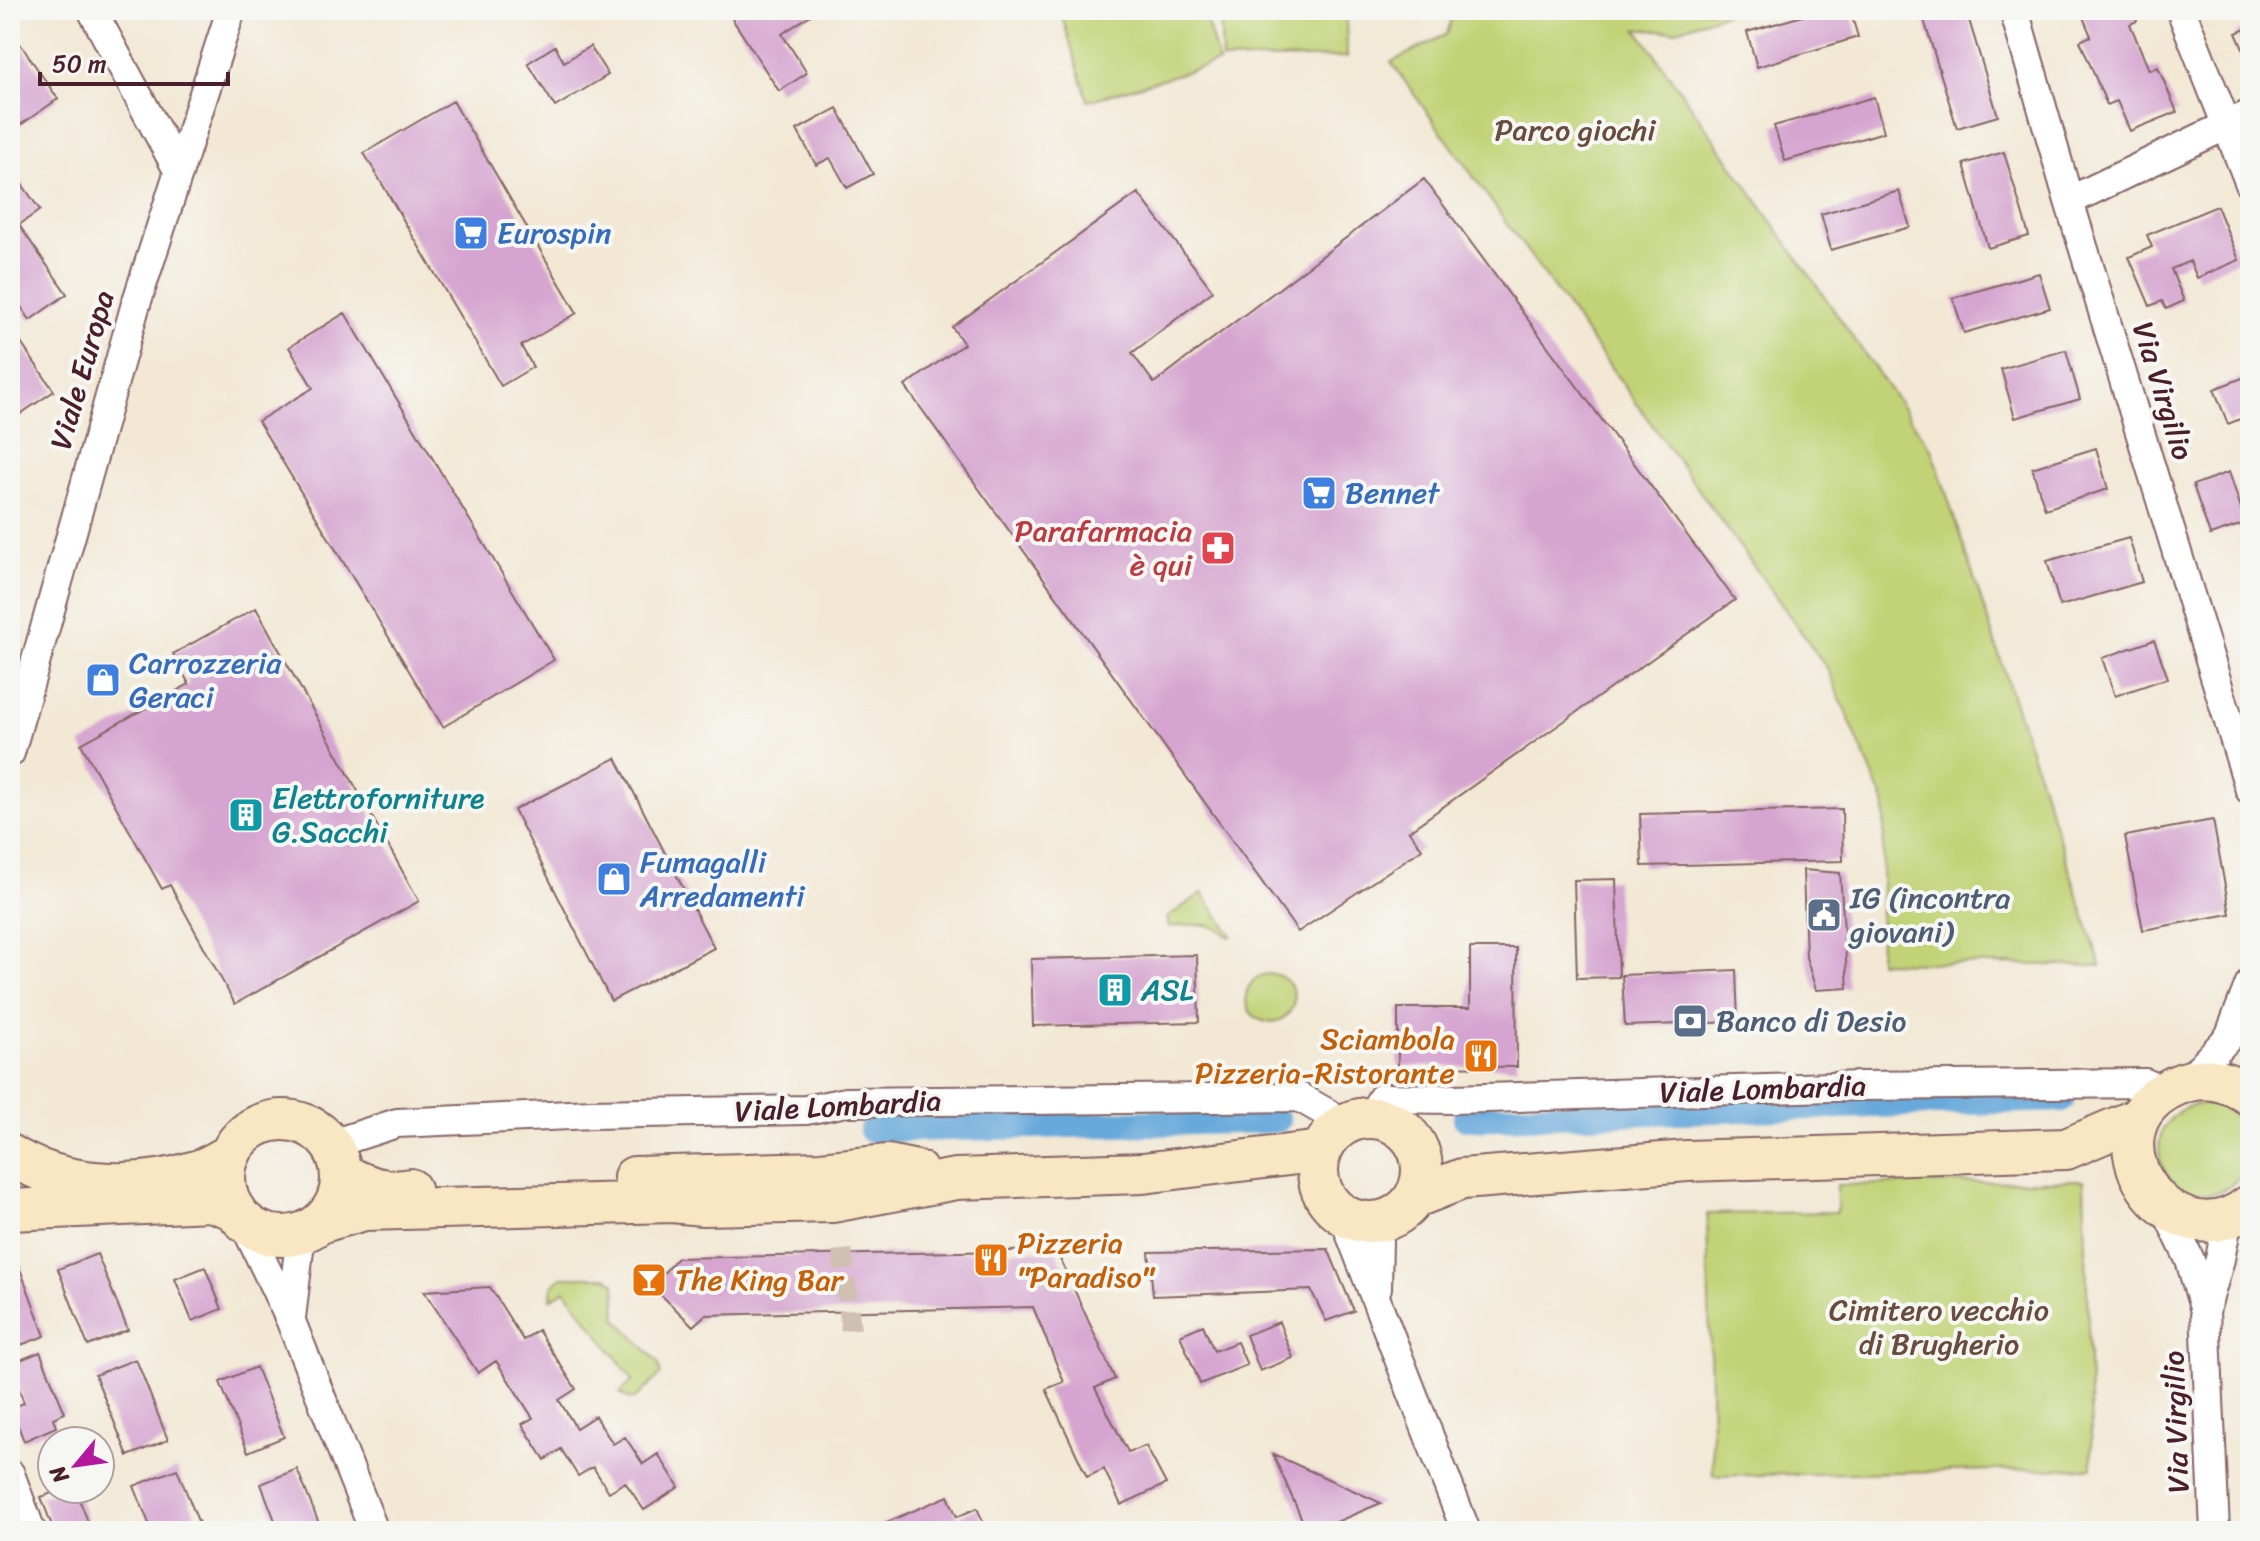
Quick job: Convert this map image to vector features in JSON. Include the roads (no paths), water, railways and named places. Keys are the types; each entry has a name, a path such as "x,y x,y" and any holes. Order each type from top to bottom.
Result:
{"main road":[{"path":"2066,1149 2163,1097 2211,1079 2233,1084 2250,1095"},
{"path":"2154,1196 2134,1157 2132,1139 2163,1097"},
{"path":"10,1210 211,1201 238,1214 259,1231 280,1236 312,1228 337,1200 342,1174 338,1157 325,1137 307,1124 284,1119 262,1123 242,1136 230,1155 226,1183 238,1214"},
{"path":"1386,1120 1412,1137 1420,1151 1423,1174 1416,1197 1402,1213 1382,1222 1368,1223 1340,1158 1386,1120"},
{"path":"1416,1197 1462,1179 1687,1161 2066,1149 2118,1166 2154,1196 2196,1221 2239,1211"},
{"path":"1420,1151 1687,1161"},
{"path":"10,1155 65,1178 113,1182 163,1179 199,1171 230,1155"},
{"name":"Viale Lombardia","path":"312,1228 364,1210 626,1202 703,1205 832,1202 956,1179 1143,1173 1340,1158"},
{"name":"Viale Lombardia","path":"342,1174 366,1186 399,1192 427,1186 502,1181 821,1172 888,1165 956,1179"}],"street":[{"path":"92,10 179,172"},
{"name":"Viale Europa","path":"10,753 135,307 231,10"},
{"name":"Via Virgilio","path":"2014,10 2069,201 2250,790"},
{"path":"2181,10 2238,119 2250,184"},
{"path":"2069,201 2238,119"},
{"path":"2163,1097 2229,1037 2250,983"},
{"name":"Viale Lombardia","path":"325,1137 341,1141 397,1123 592,1114 806,1110 846,1102 1299,1097 1340,1158 1382,1098 1861,1086 2145,1083 2163,1097"},
{"path":"1340,1158 1376,1300 1466,1531"},
{"name":"Via Virgilio","path":"2154,1196 2190,1260 2205,1311 2215,1531"},
{"name":"Via Virgilio","path":"2205,1311 2220,1259 2239,1211"},
{"path":"238,1214 290,1319 374,1531"},
{"path":"1376,1300 1378,1240 1382,1222"},
{"path":"290,1319 312,1228"},
{"path":"10,1474 31,1531"}],"waterway":[{"path":"1466,1118 2062,1099"},
{"path":"872,1130 1277,1120"}],"tunnel":[{"path":"842,1250 851,1330"}],"place":[{"name":"Eurospin","path":"471,233"},
{"name":"Bennet","path":"1319,493"},
{"name":"Parafarmacia è qui","path":"1218,548"},
{"name":"Carrozzeria Geraci","path":"103,680"},
{"name":"Elettroforniture G.Sacchi","path":"246,815"},
{"name":"Fumagalli Arredamenti","path":"614,879"},
{"name":"IG (incontra giovani)","path":"1824,915"},
{"name":"ASL","path":"1115,990"},
{"name":"Banco di Desio","path":"1690,1021"},
{"name":"Sciambola Pizzeria-Ristorante","path":"1481,1056"},
{"name":"Pizzeria \"Paradiso\"","path":"991,1260"},
{"name":"The King Bar","path":"649,1280"}],"park label":[{"name":"Parco giochi","path":"1575,130"},
{"name":"Cimitero vecchio di Brugherio","path":"1939,1327"}]}
